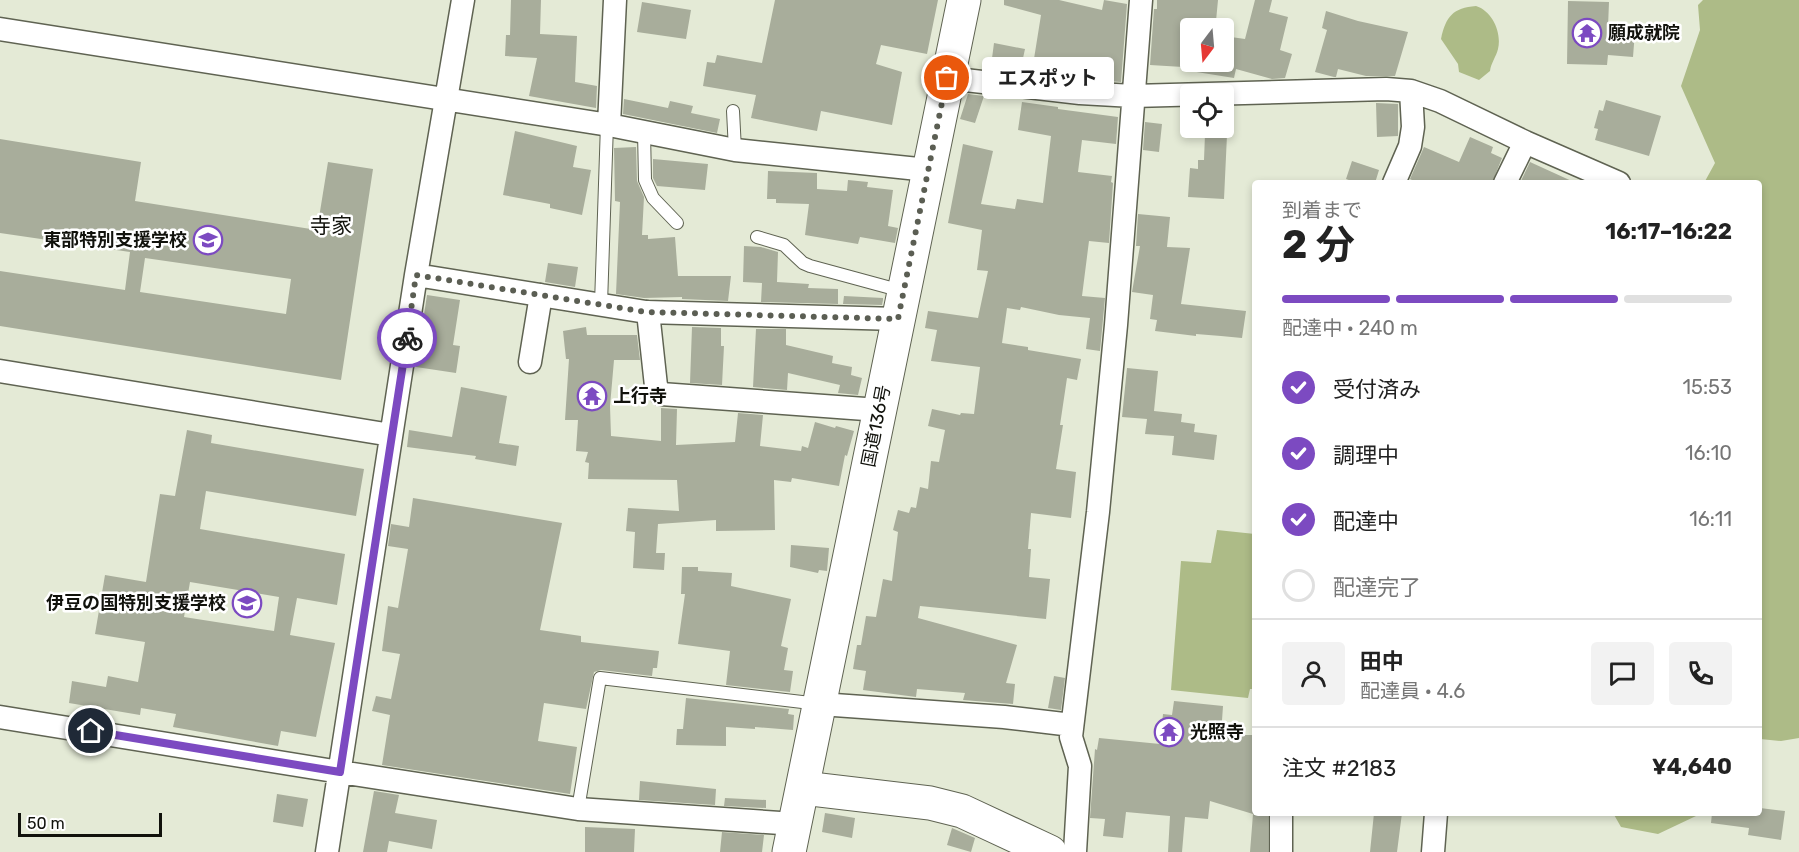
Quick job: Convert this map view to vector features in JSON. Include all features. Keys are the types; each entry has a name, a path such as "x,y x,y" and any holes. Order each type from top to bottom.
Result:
{"main road":[{"name":"国道136号","path":"792,838 964,0"},
{"path":"803,788 930,803 962,811 1050,852"}],"street":[{"path":"327,852 416,275 463,0"},
{"path":"608,125 615,0"},
{"path":"1075,852 1080,766 1071,737 1098,512 1116,325 1141,0"},
{"path":"0,29 608,125 735,150 928,170"},
{"path":"947,78 1080,93 1133,96 1386,89 1411,91 1440,100 1525,142 1612,180"},
{"path":"1395,180 1410,146 1413,127 1411,91"},
{"path":"1506,180 1525,142"},
{"path":"416,275 648,312 901,305"},
{"path":"530,362 541,295"},
{"path":"648,312 656,386 661,394 879,410"},
{"path":"0,371 391,435"},
{"path":"820,704 1004,717 1072,725"},
{"path":"0,717 340,772 792,838"},
{"path":"1281,816 1281,852"},
{"path":"1433,852 1436,816"}],"lane":[{"path":"733,111 735,150"},
{"path":"601,304 608,125"},
{"path":"644,132 645,180 653,198 677,223"},
{"path":"757,237 784,245 803,263 901,305"},
{"path":"578,808 600,678 820,704"}],"green space":[{"path":"1703,0 1799,0 1799,738 1781,741 1762,739 1762,180 1706,180 1715,163 1681,86 1700,30 1698,5"},
{"path":"1476,6 1491,17 1497,29 1499,42 1490,71 1479,80 1459,72 1458,64 1441,39 1445,24 1456,11"},
{"path":"1217,530 1252,534 1252,689 1250,689 1248,698 1171,690 1181,561 1211,563"},
{"path":"1615,816 1696,816 1658,834 1621,827"}],"building":[{"path":"511,0 541,0 540,34 577,36 575,82 597,86 596,108 529,96 537,58 505,56 506,35 510,35"},
{"path":"775,0 938,0 927,54 881,45 876,64 902,72 892,125 821,111 817,131 751,118 756,95 703,86 707,62 715,63 717,55 762,63"},
{"path":"1004,0 1059,0 1102,10 1104,0 1127,4 1121,82 1066,78 1066,69 1033,65 1041,15 1004,5"},
{"path":"1157,0 1218,0 1216,18 1180,18 1180,67 1150,65 1154,9 1157,9"},
{"path":"1255,0 1272,0 1269,12 1288,17 1280,50 1292,54 1285,78 1272,79 1236,69 1234,78 1196,72 1234,72 1234,37 1245,39"},
{"path":"1568,1 1609,2 1608,27 1635,31 1633,57 1608,55 1607,65 1567,64"},
{"path":"642,2 691,10 686,39 637,32"},
{"path":"1326,11 1408,32 1395,76 1366,76 1338,69 1336,77 1315,72 1327,30 1322,28"},
{"path":"994,43 1025,49 1020,72 991,66"},
{"path":"968,94 984,96 975,123 960,119"},
{"path":"624,99 668,108 670,101 693,106 691,113 720,119 717,133 623,114"},
{"path":"1606,100 1661,116 1649,156 1595,140 1598,129 1594,128 1599,110 1603,111"},
{"path":"1022,102 1118,117 1116,144 1082,140 1078,172 1112,176 1111,182 1113,183 1109,243 1089,241 1082,296 1105,298 1100,351 1086,349 1090,318 1059,315 1021,307 1020,310 1007,308 1002,343 1081,359 1077,380 1067,378 1056,469 1076,472 1071,518 1031,513 1028,549 1031,549 1029,577 1050,579 1046,619 920,606 918,618 1017,645 1006,683 1015,684 1013,704 963,700 965,693 917,689 916,697 863,690 866,671 853,669 857,645 861,645 866,616 876,617 883,579 892,581 898,532 893,530 898,510 909,513 911,507 916,508 920,487 928,489 931,461 939,462 945,430 928,426 932,409 960,415 961,413 974,414 980,367 931,361 937,330 925,328 928,311 978,318 988,271 977,270 982,230 948,223 963,144 993,151 981,204 1015,209 1017,199 1043,203 1051,136 1018,130"},
{"path":"1376,103 1398,104 1398,136 1377,137"},
{"path":"1145,122 1162,124 1159,152 1143,150"},
{"path":"515,131 577,146 573,167 591,170 582,215 550,208 550,204 503,195"},
{"path":"1470,137 1493,147 1491,153 1502,158 1493,180 1410,179 1424,147 1459,162"},
{"path":"1205,138 1227,138 1224,199 1188,197 1190,168 1198,169 1198,160 1204,160"},
{"path":"0,139 141,162 135,201 317,230 328,162 373,169 341,380 0,326 0,271 125,290 130,252 0,233","holes":["145,258 291,279 286,314 140,292"]},
{"path":"636,147 637,181 644,197 642,235 648,235 648,239 675,237 678,276 731,276 728,301 682,299 682,297 644,298 616,294 620,202 615,201 614,148"},
{"path":"653,159 708,164 705,190 657,186 653,178"},
{"path":"1352,161 1379,170 1376,180 1346,179"},
{"path":"1530,162 1569,180 1521,180"},
{"path":"768,171 817,173 817,189 847,191 848,180 868,182 867,187 893,190 888,226 898,228 895,243 860,237 858,244 805,235 809,204 776,203 776,199 767,199"},
{"path":"1138,214 1170,217 1167,247 1190,248 1181,304 1246,311 1242,338 1155,331 1157,320 1150,319 1153,295 1132,292 1140,246 1136,246"},
{"path":"744,246 761,247 778,252 777,282 809,284 808,288 838,289 838,304 761,302 762,283 743,282"},
{"path":"548,263 578,267 575,287 545,282"},
{"path":"427,295 460,300 453,345 460,346 456,373 416,367"},
{"path":"844,296 883,298 883,300 882,305 843,304"},
{"path":"586,327 587,335 637,335 640,360 614,360 610,406 611,436 661,441 661,408 677,409 676,445 735,442 738,413 763,415 760,446 801,451 802,446 808,448 815,422 835,428 836,426 854,431 847,456 845,455 839,486 792,478 791,482 774,480 775,530 716,531 716,520 658,524 656,553 665,553 664,570 633,568 635,532 626,531 628,508 679,511 677,480 588,479 589,463 585,462 588,452 576,451 578,420 565,420 569,359 566,359 563,331"},
{"path":"692,327 721,328 721,346 724,346 722,385 690,383"},
{"path":"756,329 786,329 786,345 833,356 832,363 852,367 851,375 862,378 858,395 838,393 840,385 788,373 787,390 753,387"},
{"path":"1127,368 1158,371 1154,411 1182,414 1181,422 1195,424 1194,432 1217,435 1214,460 1172,455 1174,436 1145,434 1147,419 1122,417"},
{"path":"461,387 507,396 499,443 519,446 516,466 475,459 476,456 407,447 409,430 452,437"},
{"path":"187,430 212,435 211,443 364,469 356,516 206,491 200,529 345,554 337,605 297,598 290,635 335,643 316,737 281,731 278,746 173,727 176,714 141,708 140,715 69,703 72,681 106,687 108,676 138,682 145,642 95,634 105,575 146,582 160,494 175,496","holes":["190,582 279,597 274,631 184,617"]},
{"path":"413,498 562,523 540,630 581,636 581,642 659,651 657,668 653,668 652,676 601,670 594,672 586,709 544,703 538,741 577,747 570,794 382,765 390,715 372,711 376,696 391,699 400,654 382,651 388,606 398,608 408,549 388,546 391,524 409,527"},
{"path":"791,545 829,548 827,571 819,570 818,573 790,567"},
{"path":"682,567 698,567 698,571 732,573 731,586 791,599 781,646 788,648 784,670 793,671 790,692 726,685 730,651 678,644 685,594 681,594"},
{"path":"1054,676 1065,678 1061,710 1048,708"},
{"path":"686,698 789,709 788,714 794,715 793,730 726,727 726,746 676,745 677,729 683,729"},
{"path":"1174,701 1223,706 1221,735 1252,735 1252,814 1210,801 1208,819 1185,817 1182,852 1168,852 1170,816 1126,812 1123,838 1103,836 1105,819 1090,818 1095,749 1097,750 1099,738 1160,744 1163,714 1172,715"},
{"path":"640,781 716,789 715,805 639,800"},
{"path":"374,791 399,795 395,813 437,820 432,849 389,841 387,852 363,852"},
{"path":"277,794 308,799 303,827 273,822"},
{"path":"725,798 766,800 766,808 724,806"},
{"path":"1762,808 1785,811 1781,840 1748,835 1749,828 1711,823 1712,816 1762,816"},
{"path":"825,813 855,818 852,838 822,832"},
{"path":"1253,816 1268,816 1268,852 1250,852"},
{"path":"1374,816 1402,816 1397,852 1370,852"},
{"path":"585,827 635,829 634,852 585,852"},
{"path":"952,828 975,838 971,852 947,845"},
{"path":"722,832 764,835 762,852 720,852"}],"way so far":[{"path":"407,338 416,275 646,312 898,319 947,78"}],"place":[{"name":"願成就院","path":"1587,33"},
{"name":"エスポット","path":"947,78"},
{"name":"東部特別支援学校","path":"208,240"},
{"name":"上行寺","path":"592,396"},
{"name":"伊豆の国特別支援学校","path":"247,603"},
{"name":"光照寺","path":"1169,732"}],"district":[{"name":"寺家","path":"331,226"}],"route":[{"path":"91,731 340,772 407,338"}]}
